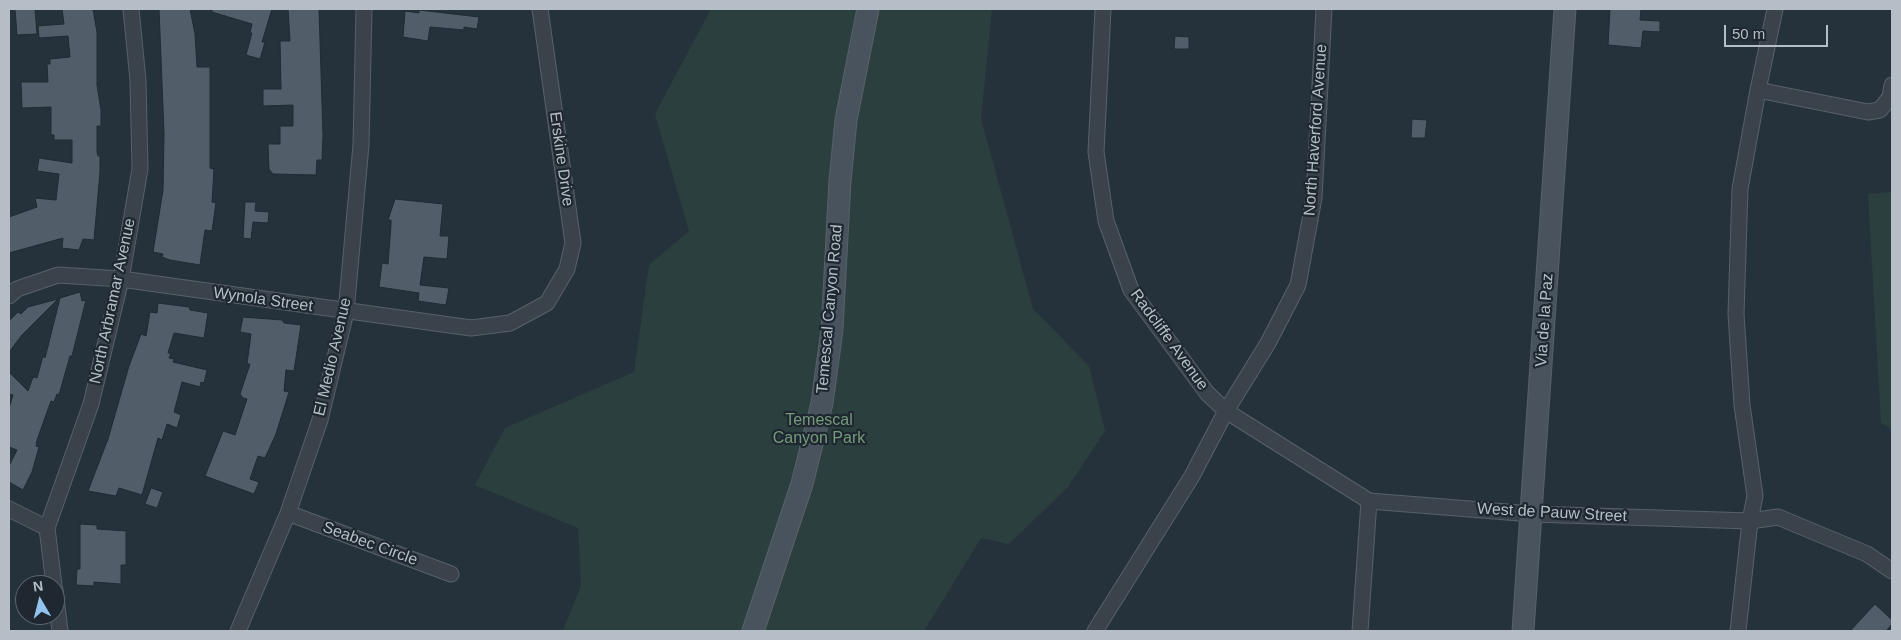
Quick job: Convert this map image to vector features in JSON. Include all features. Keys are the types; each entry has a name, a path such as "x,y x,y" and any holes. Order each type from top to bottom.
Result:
{"main road":[{"name":"Temescal Canyon Road","path":"754,631 799,493 822,403 832,330 840,181 846,120 868,9"},
{"name":"Via de la Paz","path":"1523,631 1565,9"}],"street":[{"name":"North Arbramar Avenue","path":"53,575 47,528 91,404 121,279 140,169 138,80 132,9"},
{"name":"El Medio Avenue","path":"238,631 288,513 320,420 346,312 361,145 364,9"},
{"name":"Erskine Drive","path":"540,9 573,243 567,269 547,303"},
{"name":"Radcliffe Avenue","path":"1103,9 1096,152 1106,221 1131,290 1207,393 1226,411"},
{"name":"North Haverford Avenue","path":"1226,411 1268,343 1298,285 1314,198 1324,9"},
{"path":"1738,631 1750,521 1755,496 1742,405 1736,314 1740,189 1775,9"},
{"path":"1758,90 1868,112 1880,110 1890,97 1892,84"},
{"name":"Wynola Street","path":"9,296 16,288 58,275 121,279 471,328 510,323 547,303"},
{"name":"West de Pauw Street","path":"1226,411 1369,501 1532,514 1750,521 1778,517"},
{"path":"1095,631 1192,476 1226,411"},
{"path":"1755,496 1778,517 1867,554 1892,571"},
{"path":"1360,631 1369,501"},
{"path":"9,509 47,528"},
{"name":"Seabec Circle","path":"288,513 451,574"}],"green space":[{"name":"Temescal Canyon Park","path":"711,9 992,9 981,119 1033,309 1089,366 1105,431 1068,487 1009,544 981,538 924,631 563,631 581,586 578,528 475,485 505,428 634,372 649,265 689,231 655,114"},
{"path":"1892,192 1892,429 1881,423 1868,194"}],"building":[{"path":"15,9 35,9 37,34 17,35"},
{"path":"62,9 93,9 97,32 97,85 101,110 101,126 97,126 97,152 98,156 100,156 100,172 94,240 83,239 79,250 62,248 63,238 9,253 9,217 37,207 35,198 56,200 59,174 37,171 39,158 72,163 72,140 54,140 54,135 51,135 51,107 22,108 21,82 48,82 47,64 50,64 50,59 70,57 68,36 39,38 38,26 64,24"},
{"path":"159,9 190,9 195,34 197,67 210,67 210,168 214,169 212,202 216,203 212,231 205,230 200,265 170,260 162,257 163,254 153,252 163,190 164,133"},
{"path":"212,9 272,9 262,42 265,42 260,59 246,55 252,33 250,33 252,24 212,12"},
{"path":"288,9 319,9 323,135 322,160 317,160 316,175 273,174 269,169 268,144 280,144 280,126 293,126 293,105 263,106 263,89 281,89 280,41 290,41"},
{"path":"1610,9 1641,9 1640,20 1660,21 1660,32 1643,31 1641,48 1608,45"},
{"path":"419,10 479,17 477,29 464,27 464,30 430,27 428,41 403,37 405,11 419,13"},
{"path":"1175,36 1189,37 1189,49 1174,49"},
{"path":"1412,119 1427,120 1425,138 1411,138"},
{"path":"395,199 443,204 440,236 449,236 447,259 424,257 420,285 449,288 446,305 418,301 419,293 379,287 382,263 388,264 391,220 388,220"},
{"path":"245,202 256,202 255,211 269,212 268,223 253,222 251,239 243,238"},
{"path":"80,292 82,301 86,300 72,356 70,356 59,395 57,394 54,402 51,401 37,440 36,446 39,447 32,472 23,490 9,482 9,466 17,450 9,447 9,408 13,395 9,394 9,372 28,391 33,377 37,378 43,356 45,358 60,298"},
{"path":"58,299 22,335 9,352 9,321 18,312 21,314 28,307"},
{"path":"158,303 189,307 190,310 208,313 204,338 174,333 168,353 171,353 169,358 174,359 173,362 207,370 204,383 201,382 200,387 182,382 174,412 181,415 177,428 167,424 162,440 158,438 142,495 119,488 116,496 88,491 108,439 129,366 141,334 146,336 150,312 157,313"},
{"path":"243,317 282,320 284,323 301,325 294,371 286,370 284,391 289,392 276,434 265,458 258,456 250,479 259,482 254,494 205,476 223,431 235,435 247,399 243,398 240,394 250,364 247,364 251,334 240,332"},
{"path":"151,488 163,492 157,508 145,504"},
{"path":"80,524 97,525 97,529 126,531 126,565 121,565 121,584 94,582 94,586 76,585 77,569 80,569"},
{"path":"1875,604 1892,620 1892,624 1886,631 1850,631"}]}
